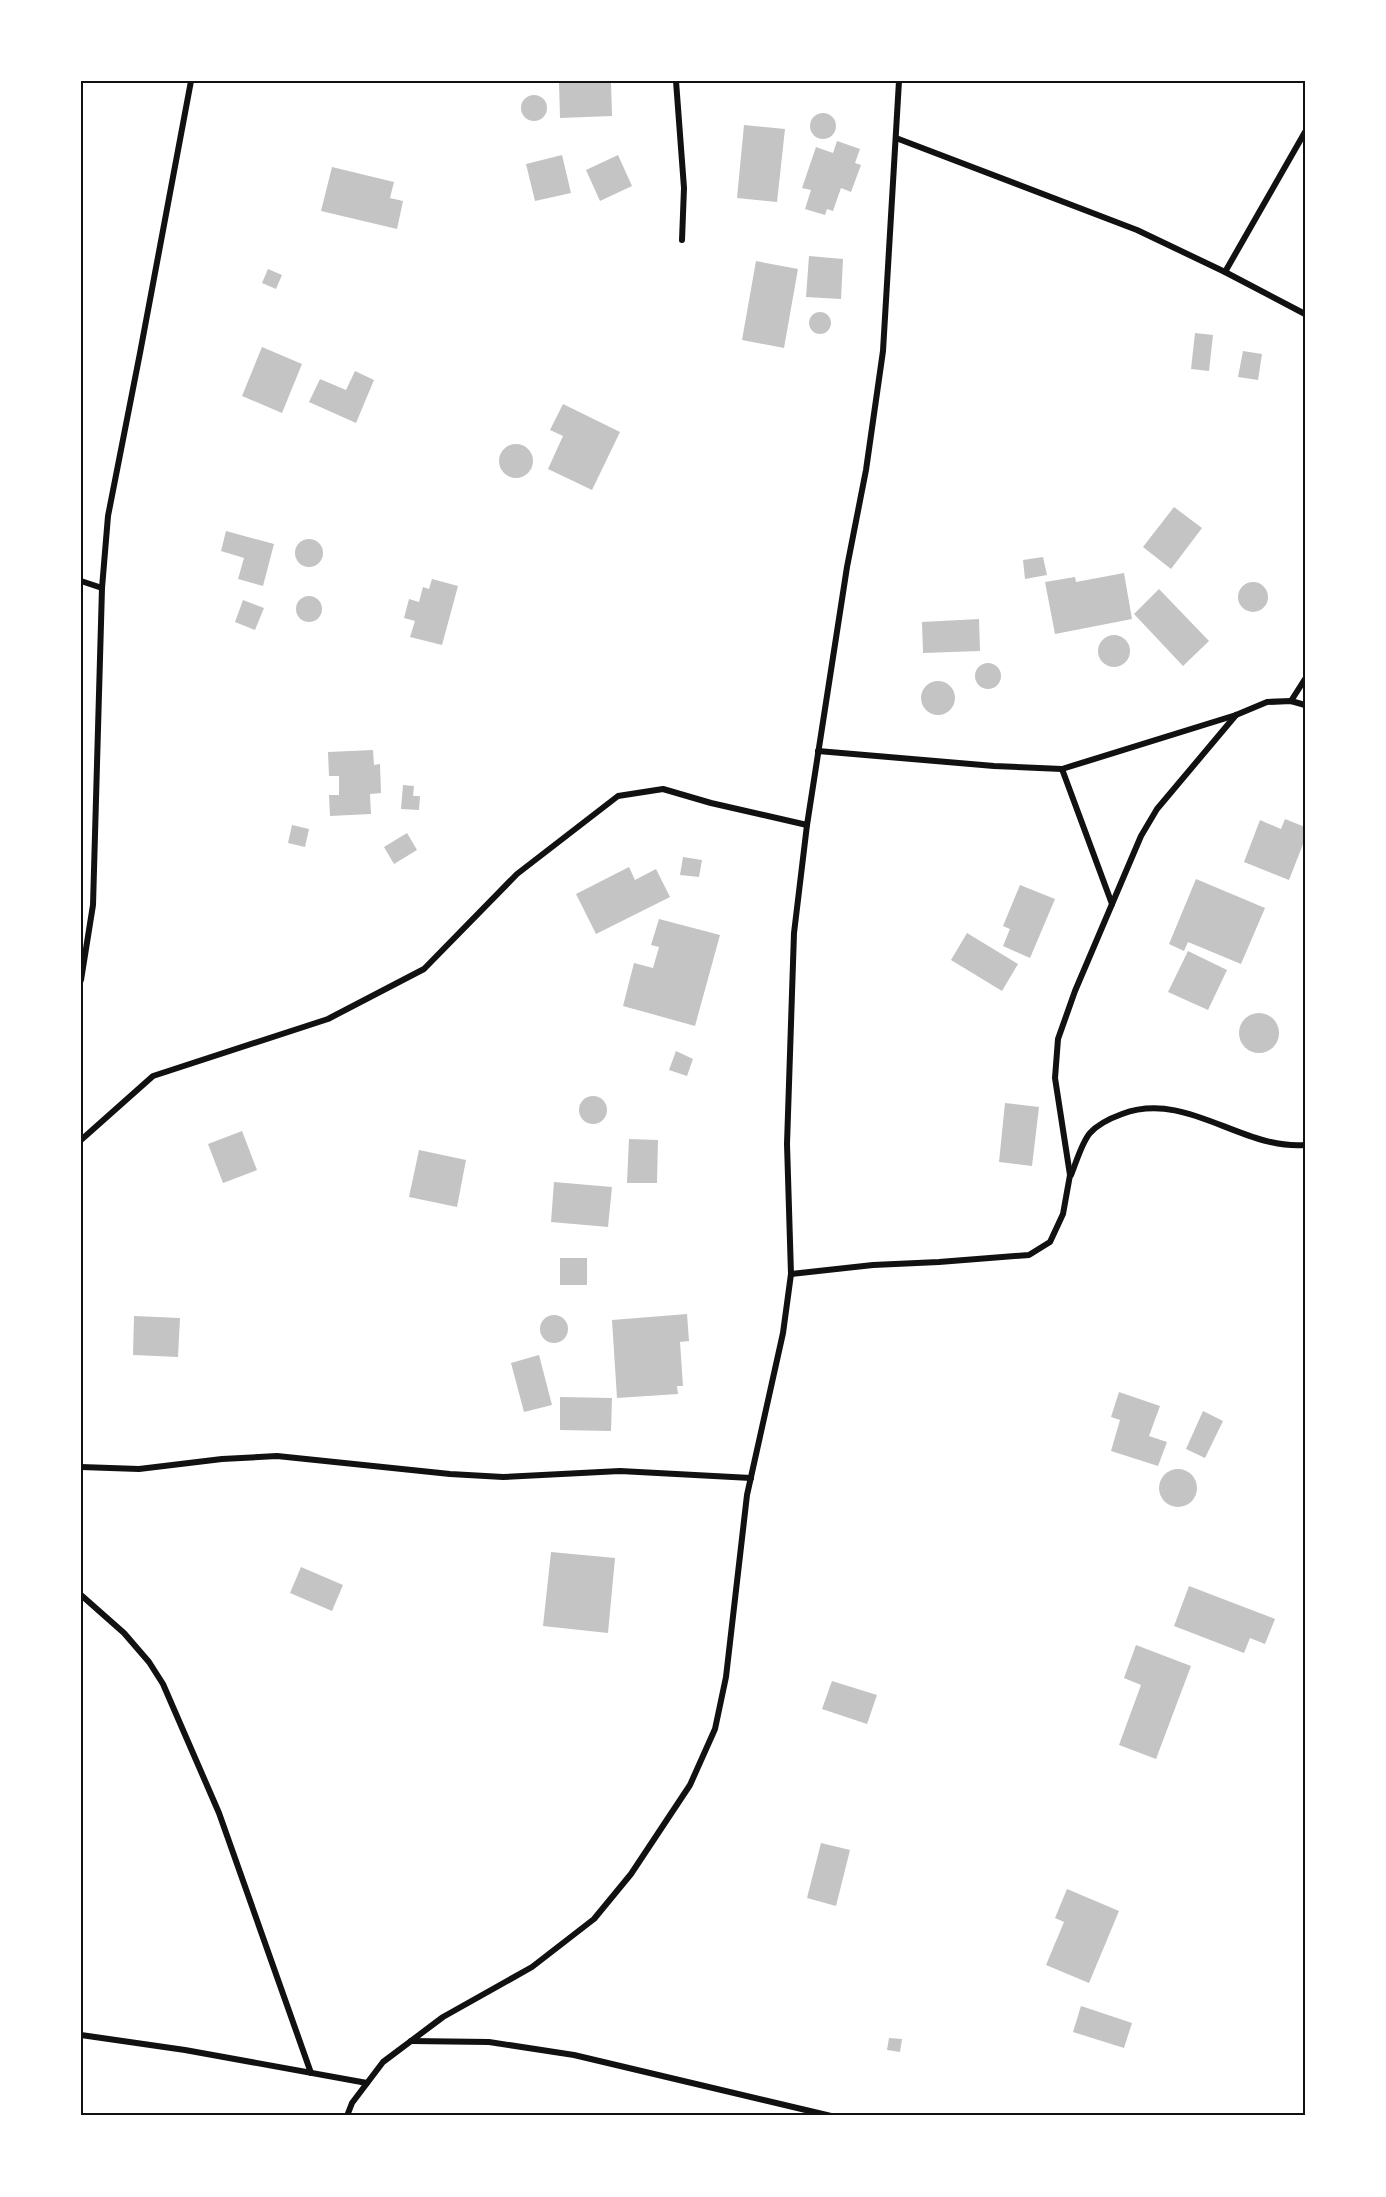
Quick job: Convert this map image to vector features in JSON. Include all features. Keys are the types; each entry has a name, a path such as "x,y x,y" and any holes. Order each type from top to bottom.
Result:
{"street":[{"path":"81,980 93,905 102,588 108,516 191,81"},
{"path":"676,81 684,188 682,240"},
{"path":"347,2116 352,2103 383,2062 443,2017 532,1967 594,1919 631,1874 690,1785 715,1729 726,1677 747,1495 783,1333 791,1274 787,1144 794,933 818,751 847,567 866,470 883,351 899,81"},
{"path":"1225,272 1305,132"},
{"path":"896,138 1137,231 1225,272 1305,314"},
{"path":"81,581 102,588"},
{"path":"1291,701 1305,679"},
{"path":"818,751 1062,770 1236,715 1266,702 1291,701 1305,705"},
{"path":"1070,1175 1055,1078 1058,1039 1075,991 1141,836 1157,809 1236,715"},
{"path":"1062,770 1112,905"},
{"path":"81,1140 153,1076 328,1020 424,969 517,874 618,796 663,789 711,803 807,825"},
{"path":"791,1274 873,1265 1029,1255 1050,1242 1064,1214 1070,1175 1090,1133 1108,1119 1132,1110 1165,1107 1260,1139 1294,1146 1305,1145"},
{"path":"81,1467 139,1469 222,1459 277,1456 450,1474 503,1477 620,1471 751,1478"},
{"path":"81,1595 124,1633 149,1662 163,1684 219,1813 311,2073"},
{"path":"81,2035 186,2050 367,2083"},
{"path":"410,2041 489,2042 574,2055 831,2116"}],"building":[{"path":"559,81 611,81 612,116 560,118"},
{"path":"534,95 543,99 547,108 543,117 534,121 525,117 521,108 525,99"},
{"path":"823,113 832,117 836,126 832,135 823,139 814,135 810,126 814,117"},
{"path":"744,125 785,129 777,202 737,198"},
{"path":"837,141 860,149 855,163 861,165 851,192 841,188 833,211 827,209 825,215 805,209 811,190 802,188 816,147 833,153"},
{"path":"562,155 571,193 535,201 526,164"},
{"path":"618,155 632,186 600,201 586,170"},
{"path":"332,167 394,182 390,198 403,201 397,229 321,211"},
{"path":"809,256 843,259 841,299 806,297"},
{"path":"756,261 798,269 784,348 742,340"},
{"path":"268,269 282,275 276,289 262,283"},
{"path":"820,312 828,315 831,323 828,331 820,334 812,331 809,323 812,315"},
{"path":"1195,333 1213,335 1209,371 1191,369"},
{"path":"262,347 302,364 282,413 242,396"},
{"path":"1243,351 1262,354 1258,380 1238,377"},
{"path":"355,371 374,380 356,423 309,402 320,379 346,390"},
{"path":"563,404 620,432 592,490 548,469 563,436 550,430"},
{"path":"516,444 528,449 533,461 528,473 516,478 504,473 499,461 504,449"},
{"path":"1174,507 1202,528 1171,569 1143,547"},
{"path":"226,531 274,544 263,586 238,579 244,558 221,551"},
{"path":"309,539 319,543 323,553 319,563 309,567 299,563 295,553 299,543"},
{"path":"1043,557 1047,575 1025,579 1023,560"},
{"path":"1124,573 1132,619 1055,634 1045,582 1075,577 1076,582"},
{"path":"432,579 458,586 442,645 410,637 415,621 404,618 409,599 419,602 423,587 429,589"},
{"path":"1253,582 1264,586 1268,597 1264,608 1253,612 1242,608 1238,597 1242,586"},
{"path":"1159,589 1209,641 1183,666 1134,614"},
{"path":"309,596 318,600 322,609 318,618 309,622 300,618 296,609 300,600"},
{"path":"243,600 264,608 255,630 235,622"},
{"path":"979,619 980,651 923,653 922,622"},
{"path":"1114,635 1125,640 1130,651 1125,662 1114,667 1103,662 1098,651 1103,640"},
{"path":"988,663 997,667 1001,676 997,685 988,689 979,685 975,676 979,667"},
{"path":"938,681 950,686 955,698 950,710 938,715 926,710 921,698 926,686"},
{"path":"373,750 374,765 380,764 381,793 370,794 371,814 330,816 329,795 339,795 339,776 329,776 328,752"},
{"path":"403,785 414,786 413,796 420,796 419,810 401,809"},
{"path":"1285,819 1305,827 1305,839 1289,880 1244,862 1260,820 1281,829"},
{"path":"292,825 309,829 305,847 288,843"},
{"path":"407,833 417,850 394,864 384,847"},
{"path":"683,857 702,860 699,877 680,875"},
{"path":"629,867 635,880 656,869 670,897 596,934 576,894"},
{"path":"1196,879 1265,908 1241,964 1188,942 1184,951 1169,944"},
{"path":"1020,885 1055,899 1030,958 1003,946 1010,929 1003,926"},
{"path":"659,919 720,935 695,1026 623,1006 634,963 653,968 659,947 651,945"},
{"path":"967,933 1018,964 1002,991 951,960"},
{"path":"1188,951 1227,970 1208,1010 1168,992"},
{"path":"1259,1013 1267,1014 1273,1019 1278,1025 1278,1041 1273,1047 1267,1052 1259,1053 1251,1052 1245,1047 1240,1041 1239,1033 1240,1025 1245,1019 1251,1014"},
{"path":"676,1051 693,1059 687,1076 669,1070"},
{"path":"593,1096 603,1100 607,1110 603,1120 593,1124 583,1120 579,1110 583,1100"},
{"path":"1005,1103 1039,1107 1032,1166 999,1162"},
{"path":"242,1131 257,1170 223,1183 208,1144"},
{"path":"629,1139 658,1140 657,1183 627,1183"},
{"path":"419,1150 466,1160 457,1207 409,1197"},
{"path":"554,1182 612,1187 608,1227 551,1222"},
{"path":"560,1258 587,1258 587,1285 560,1285"},
{"path":"687,1314 689,1341 680,1342 683,1386 677,1386 678,1394 617,1398 612,1320"},
{"path":"554,1315 564,1319 568,1329 564,1339 554,1343 544,1339 540,1329 544,1319"},
{"path":"134,1316 180,1318 178,1357 133,1355"},
{"path":"539,1355 552,1405 524,1412 511,1363"},
{"path":"1119,1392 1160,1406 1149,1436 1167,1442 1158,1466 1111,1451 1120,1420 1111,1417"},
{"path":"560,1397 612,1398 611,1431 560,1430"},
{"path":"1203,1411 1223,1421 1205,1458 1186,1449"},
{"path":"1178,1469 1192,1474 1197,1488 1192,1502 1178,1507 1164,1502 1159,1488 1164,1474"},
{"path":"551,1552 615,1558 608,1633 543,1626"},
{"path":"301,1567 343,1585 332,1611 290,1593"},
{"path":"1189,1586 1275,1619 1265,1644 1250,1638 1244,1653 1174,1626"},
{"path":"1136,1645 1191,1666 1156,1759 1119,1745 1141,1685 1124,1678"},
{"path":"832,1681 877,1695 867,1724 822,1709"},
{"path":"821,1843 850,1850 836,1906 807,1898"},
{"path":"1067,1889 1119,1911 1089,1983 1046,1965 1064,1922 1055,1918"},
{"path":"1081,2006 1132,2023 1124,2048 1073,2032"},
{"path":"889,2038 902,2039 900,2052 887,2050"}]}
